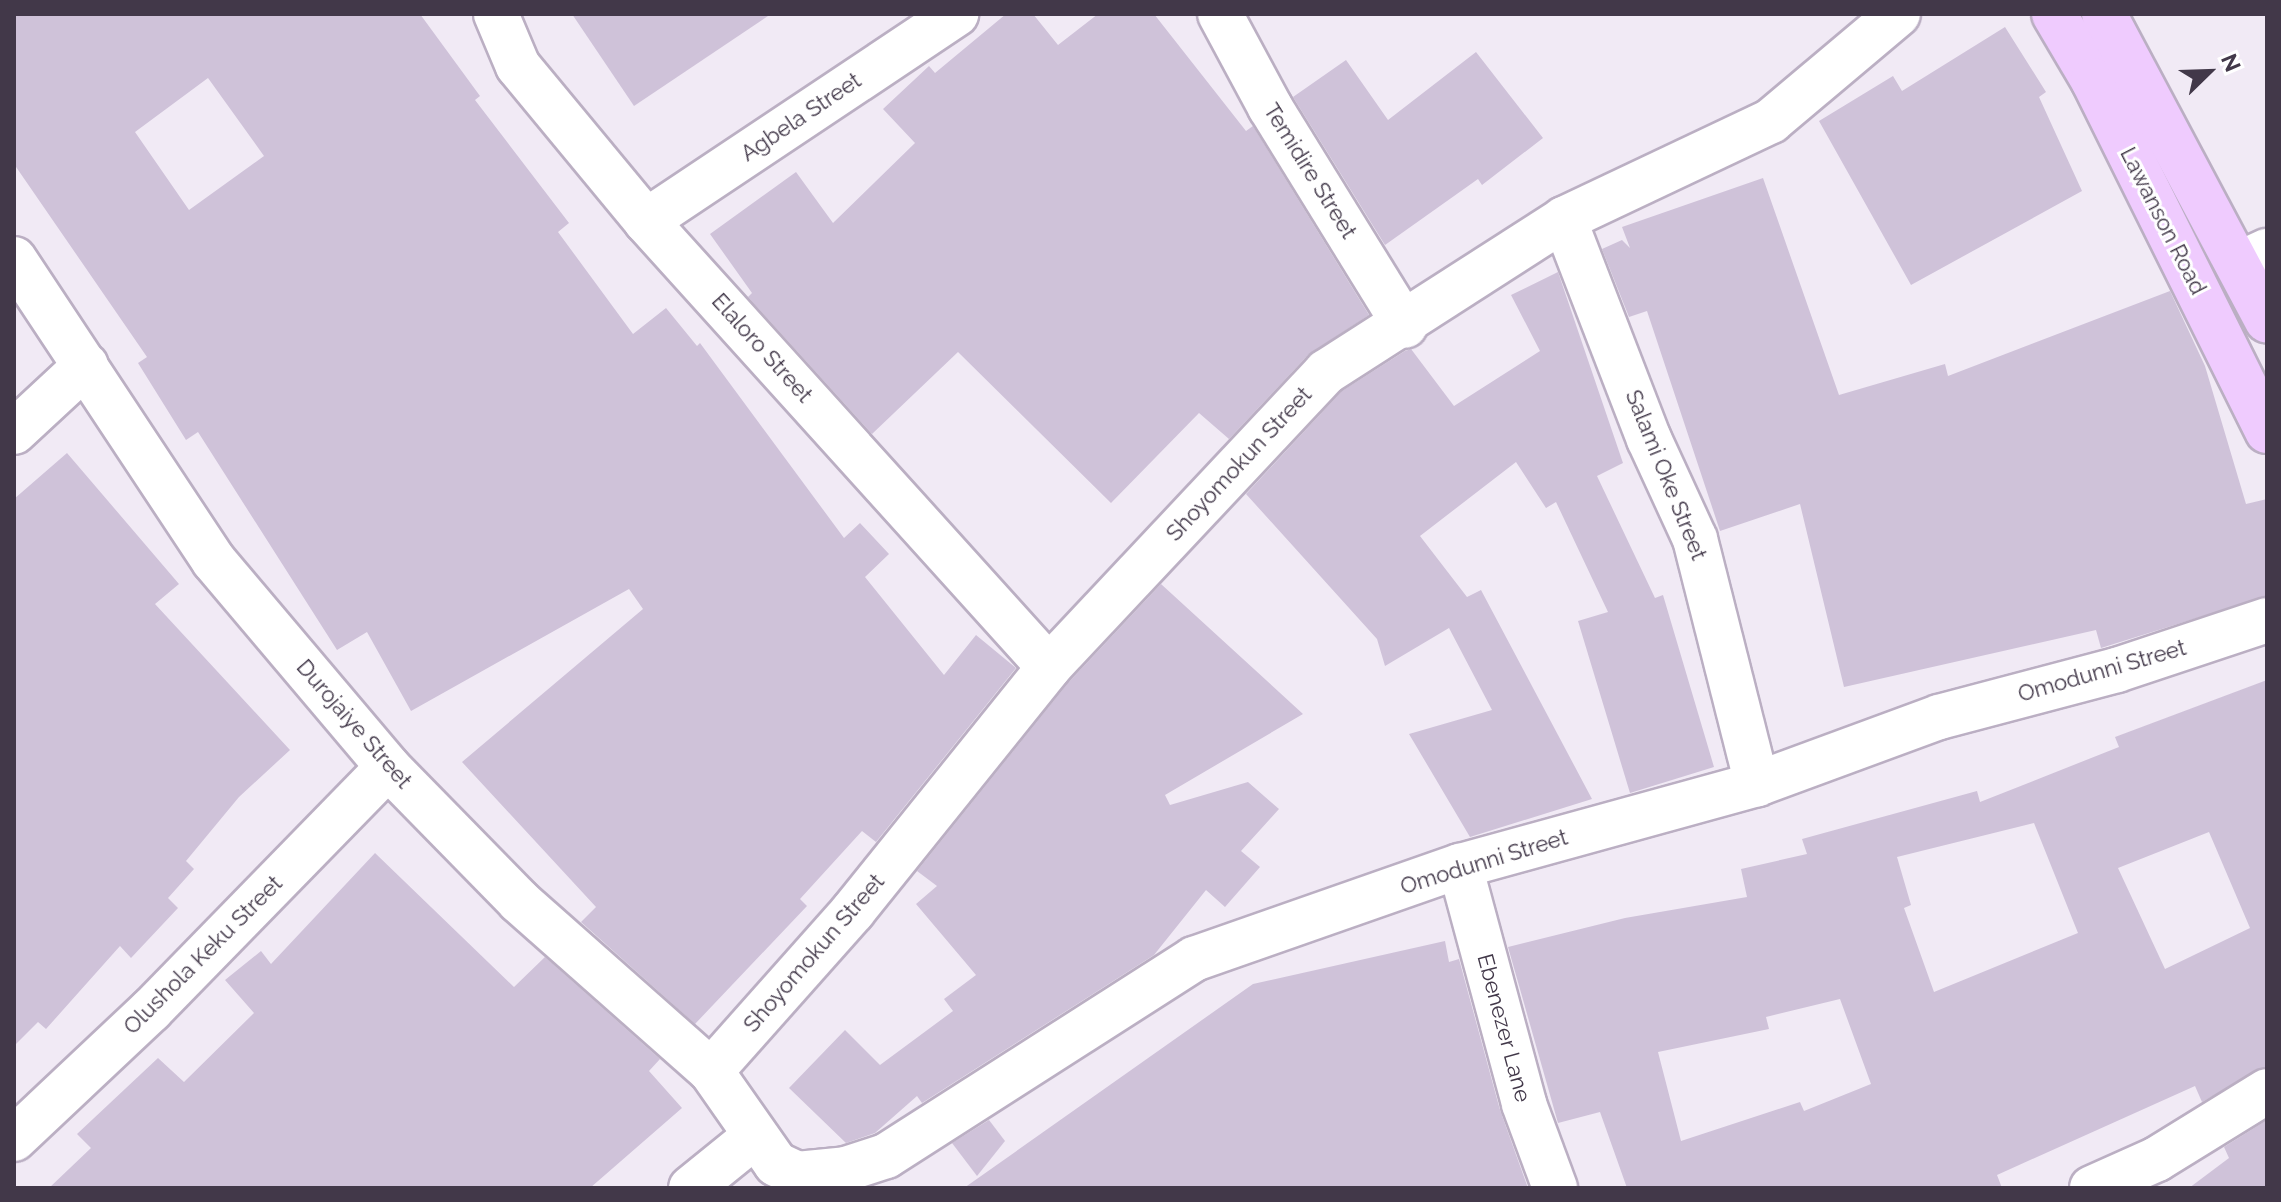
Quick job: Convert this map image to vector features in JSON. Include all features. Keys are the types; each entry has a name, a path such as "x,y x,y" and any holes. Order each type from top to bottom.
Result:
{"main road":[{"name":"Lawanson Road","path":"2054,14 2093,80 2267,431"},
{"path":"2104,14 2254,257 2267,320"}],"street":[{"name":"Elaloro Street","path":"496,14 518,66 646,221 1049,667"},
{"name":"Agbela Street","path":"646,221 956,14"},
{"name":"Temidire Street","path":"1220,14 1270,107 1405,326"},
{"name":"Shoyomokun Street","path":"711,1071 853,911 1049,667 1326,372 1405,326 1564,219 1771,121 1898,14"},
{"name":"Salami Oke Street","path":"1564,219 1649,439 1695,539 1757,784"},
{"name":"Durojaiye Street","path":"14,259 214,561 388,767 519,901 711,1071 754,1137"},
{"path":"14,432 86,365"},
{"name":"Omodunni Street","path":"754,1137 776,1164 797,1174 846,1169 886,1156 1194,959 1460,866 1757,784 1939,717 2117,670 2267,620"},
{"name":"Olushola Keku Street","path":"14,1139 151,1010 388,767"},
{"name":"Ebenezer Lane","path":"1460,866 1524,1104 1555,1188"},
{"path":"2092,1188 2157,1159 2267,1091"},
{"path":"691,1188 754,1137"}],"building":[{"path":"14,14 420,14 480,96 475,100 569,223 558,232 633,334 666,308 697,346 700,343 844,538 860,523 889,554 865,577 944,675 976,635 1016,668 876,842 862,831 800,899 807,906 695,1024 581,922 596,907 462,762 643,609 629,589 411,711 367,632 337,650 198,432 186,440 138,363 147,357 14,164","holes":["208,78 264,156 189,210 135,132"]},
{"path":"572,14 771,14 634,106"},
{"path":"1006,14 1033,14 1058,45 1098,14 1154,14 1246,131 1253,126 1369,315 1308,355 1229,439 1199,413 1111,503 958,352 872,434 748,297 752,293 710,234 796,172 833,223 915,143 883,109 929,66 935,73"},
{"path":"2005,27 2046,92 2039,97 2082,191 1911,285 1819,121 1893,76 1902,91"},
{"path":"1476,52 1543,138 1482,185 1478,179 1385,245 1293,97 1346,60 1388,120"},
{"path":"1763,178 1839,395 1945,364 1948,376 2170,291 2205,366 2246,504 2267,499 2267,596 2101,648 2096,630 1844,687 1800,504 1720,531 1647,311 1629,317 1602,249 1622,240 1630,248 1622,227"},
{"path":"1558,272 1623,463 1597,476 1655,598 1663,595 1714,767 1630,793 1578,621 1608,612 1556,502 1546,508 1516,462 1420,536 1467,597 1481,590 1592,799 1470,837 1409,734 1492,710 1449,628 1385,666 1377,639 1246,494 1342,391 1405,351 1411,349 1454,406 1540,351 1511,295"},
{"path":"67,453 179,584 155,604 290,750 239,797 186,861 194,869 168,898 178,908 131,958 120,946 46,1029 38,1022 14,1046 14,499"},
{"path":"1161,584 1303,714 1165,795 1170,805 1248,782 1279,809 1241,851 1260,867 1225,907 1206,890 1154,955 922,1103 917,1096 875,1133 846,1143 789,1088 845,1030 880,1065 953,1011 944,999 976,975 916,904 937,886 917,871 1068,683"},
{"path":"2267,680 2267,1066 2202,1102 2195,1086 1997,1175 2002,1188 1627,1188 1600,1112 1558,1123 1508,947 1625,918 1747,897 1741,869 1807,854 1802,839 1977,791 1980,802 2119,747 2115,737","holes":["2034,823 2078,933 1934,992 1904,908 1911,905 1897,857","2209,832 2250,928 2165,969 2118,868","1840,999 1871,1084 1804,1111 1800,1102 1681,1141 1658,1052 1769,1029 1766,1017"]},
{"path":"375,853 514,987 545,957 660,1059 649,1071 682,1108 590,1188 49,1188 91,1148 77,1134 158,1058 184,1082 254,1013 225,980 261,951 271,964"},
{"path":"1445,941 1449,962 1459,959 1500,1110 1528,1188 964,1188 1253,984"},
{"path":"989,1120 1005,1141 977,1176 952,1143"},
{"path":"2267,1120 2267,1188 2189,1188 2229,1158 2224,1147"}]}
